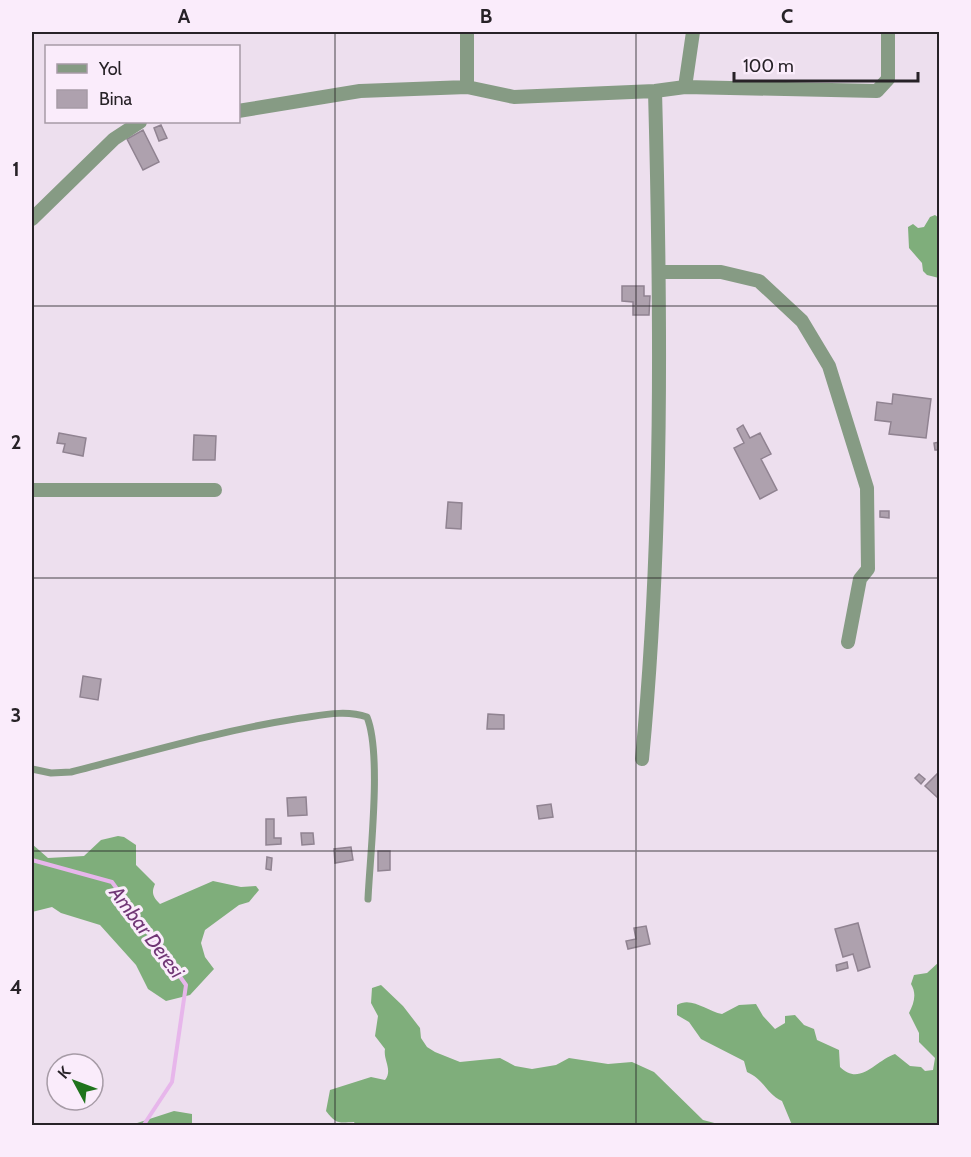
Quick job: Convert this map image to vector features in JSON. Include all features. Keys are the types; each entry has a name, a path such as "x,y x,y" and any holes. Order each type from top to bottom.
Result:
{"street":[{"path":"467,32 467,87"},
{"path":"685,87 693,32"},
{"path":"240,111 360,92 467,87 514,97 655,91 685,87 877,91 888,79 888,32"},
{"path":"642,759 651,671 660,272 655,91"},
{"path":"32,219 114,138 138,123"},
{"path":"660,272 721,272 759,281 802,321 829,366 867,488 868,569 860,579 848,642"},
{"path":"32,490 215,490"}],"lane":[{"path":"32,769 70,772 247,727 335,713 354,713 367,717 372,730 373,770 368,899"}],"green space":[{"path":"935,215 939,218 939,278 927,275 923,271 922,263 909,248 908,227 913,224 918,228 924,227 930,217"},
{"path":"118,836 136,845 136,865 155,884 153,895 160,904 213,881 241,887 256,886 259,890 249,902 239,905 205,930 201,943 205,957 214,969 190,995 166,1001 148,989 136,965 100,925 61,913 52,907 32,912 32,844 48,858 84,856 101,840"},
{"path":"939,962 939,1125 792,1125 782,1101 747,1072 744,1061 701,1039 689,1022 677,1015 677,1005 688,1002 722,1014 739,1005 756,1004 775,1029 785,1023 785,1016 795,1015 804,1025 814,1029 817,1040 839,1050 840,1067 847,1072 861,1073 895,1054 910,1066 921,1067 925,1071 933,1070 935,1058 919,1042 919,1033 909,1013 914,999 911,984 914,975 927,973"},
{"path":"381,985 403,1006 420,1028 421,1038 427,1047 435,1052 460,1062 500,1058 515,1066 532,1069 556,1065 569,1058 608,1064 632,1062 654,1072 703,1120 722,1125 356,1126 354,1122 338,1122 326,1111 330,1090 371,1077 385,1080 387,1076 385,1049 375,1036 378,1016 371,1003 372,988"},
{"path":"174,1111 192,1114 192,1125 131,1125"}],"building":[{"path":"161,125 167,138 159,141 154,128"},
{"path":"143,130 159,162 143,170 127,139"},
{"path":"622,286 644,286 644,296 650,296 649,315 633,315 633,302 622,301"},
{"path":"893,394 931,399 926,438 889,434 891,422 875,420 877,402 892,404"},
{"path":"743,425 750,438 760,433 771,454 761,459 777,490 760,499 734,448 744,443 737,429"},
{"path":"59,433 86,438 83,456 63,452 65,444 57,443"},
{"path":"194,435 216,436 215,460 193,460"},
{"path":"940,442 940,450 935,450 934,443"},
{"path":"448,502 462,503 461,529 446,528"},
{"path":"880,511 889,511 889,518 880,517"},
{"path":"83,676 101,679 98,700 80,697"},
{"path":"488,714 504,715 504,729 487,729"},
{"path":"919,774 925,779 921,784 915,778"},
{"path":"937,774 940,776 940,795 937,797 925,786"},
{"path":"306,797 307,815 288,816 287,798"},
{"path":"551,804 553,817 539,819 537,806"},
{"path":"266,819 274,819 274,838 281,838 281,844 266,845"},
{"path":"301,833 313,833 314,844 302,845"},
{"path":"351,847 353,860 335,863 334,849"},
{"path":"378,851 390,851 390,870 378,871"},
{"path":"267,857 272,858 271,870 266,869"},
{"path":"858,923 870,967 858,971 853,954 843,957 835,929"},
{"path":"646,926 650,944 628,949 626,941 636,939 634,928"},
{"path":"847,962 848,968 837,971 836,965"}],"waterway":[{"name":"Ambar Deresi","path":"32,860 112,882 186,985 172,1082 143,1126"}]}
